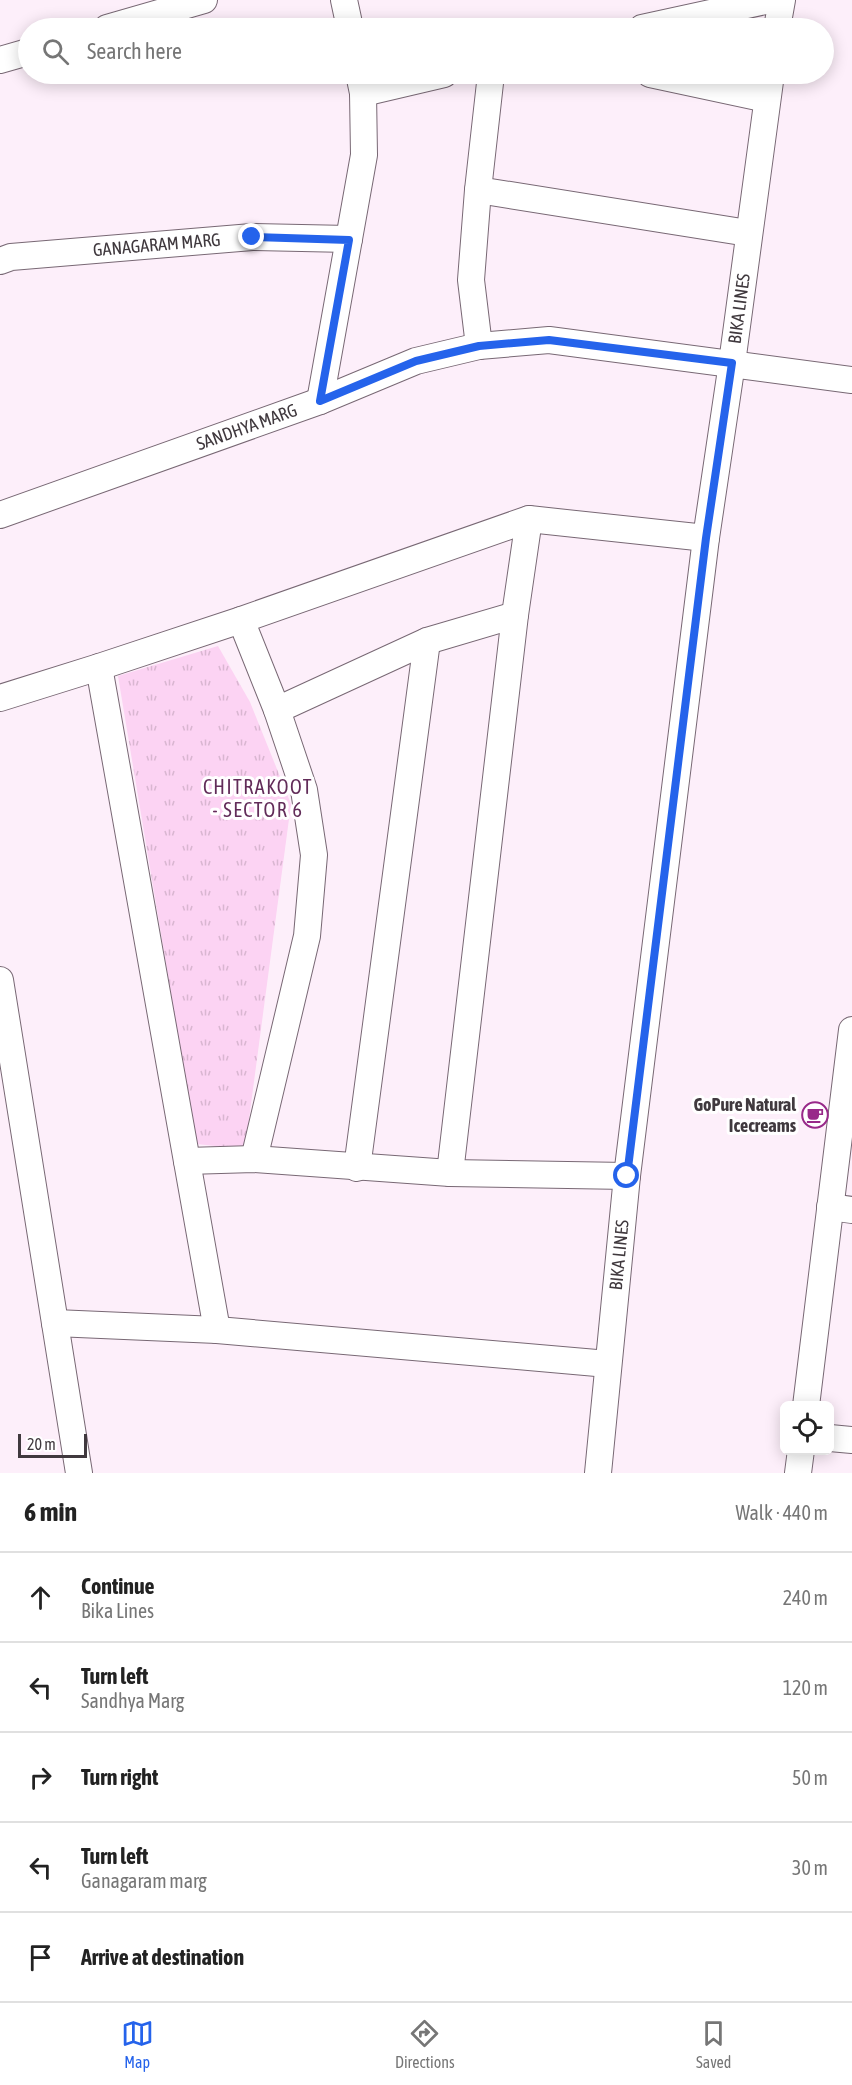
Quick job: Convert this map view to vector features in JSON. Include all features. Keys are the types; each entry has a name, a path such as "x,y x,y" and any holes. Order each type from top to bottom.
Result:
{"street":[{"path":"142,18 204,0"},
{"path":"344,0 348,18"},
{"path":"688,18 770,0"},
{"path":"779,18 782,0"},
{"path":"0,60 18,55"},
{"path":"320,401 364,155 361,84"},
{"path":"479,346 471,280 490,84"},
{"path":"697,84 767,99"},
{"name":"BIKA LINES","path":"598,1473 627,1176 706,538 769,84"},
{"path":"478,190 748,233"},
{"name":"GANAGARAM MARG","path":"0,261 10,257 252,237 349,240"},
{"name":"SANDHYA MARG","path":"0,515 320,401 416,361 479,346 549,340 852,380"},
{"path":"0,698 241,620 528,519 706,538"},
{"path":"450,1173 528,519"},
{"path":"277,710 427,641 515,615"},
{"path":"241,620 277,710 304,790 314,855 307,936 255,1159"},
{"path":"357,1168 427,641"},
{"path":"99,667 217,1330"},
{"path":"0,980 79,1473"},
{"path":"808,1401 841,1208 852,1030"},
{"path":"187,1161 255,1159 450,1173 627,1176"},
{"path":"55,1323 217,1330 608,1364"},
{"path":"834,1438 852,1440"},
{"path":"798,1473 800,1455"}],"green space":[{"path":"218,646 250,702 291,804 245,1149 196,1144 118,676"}],"place":[{"name":"GoPure Natural Icecreams","path":"815,1115"}],"district":[{"name":"CHITRAKOOT - SECTOR 6","path":"258,798"}],"route":[{"path":"252,237 349,240 320,401 416,361 479,346 549,340 732,363 706,538 627,1176"}]}
